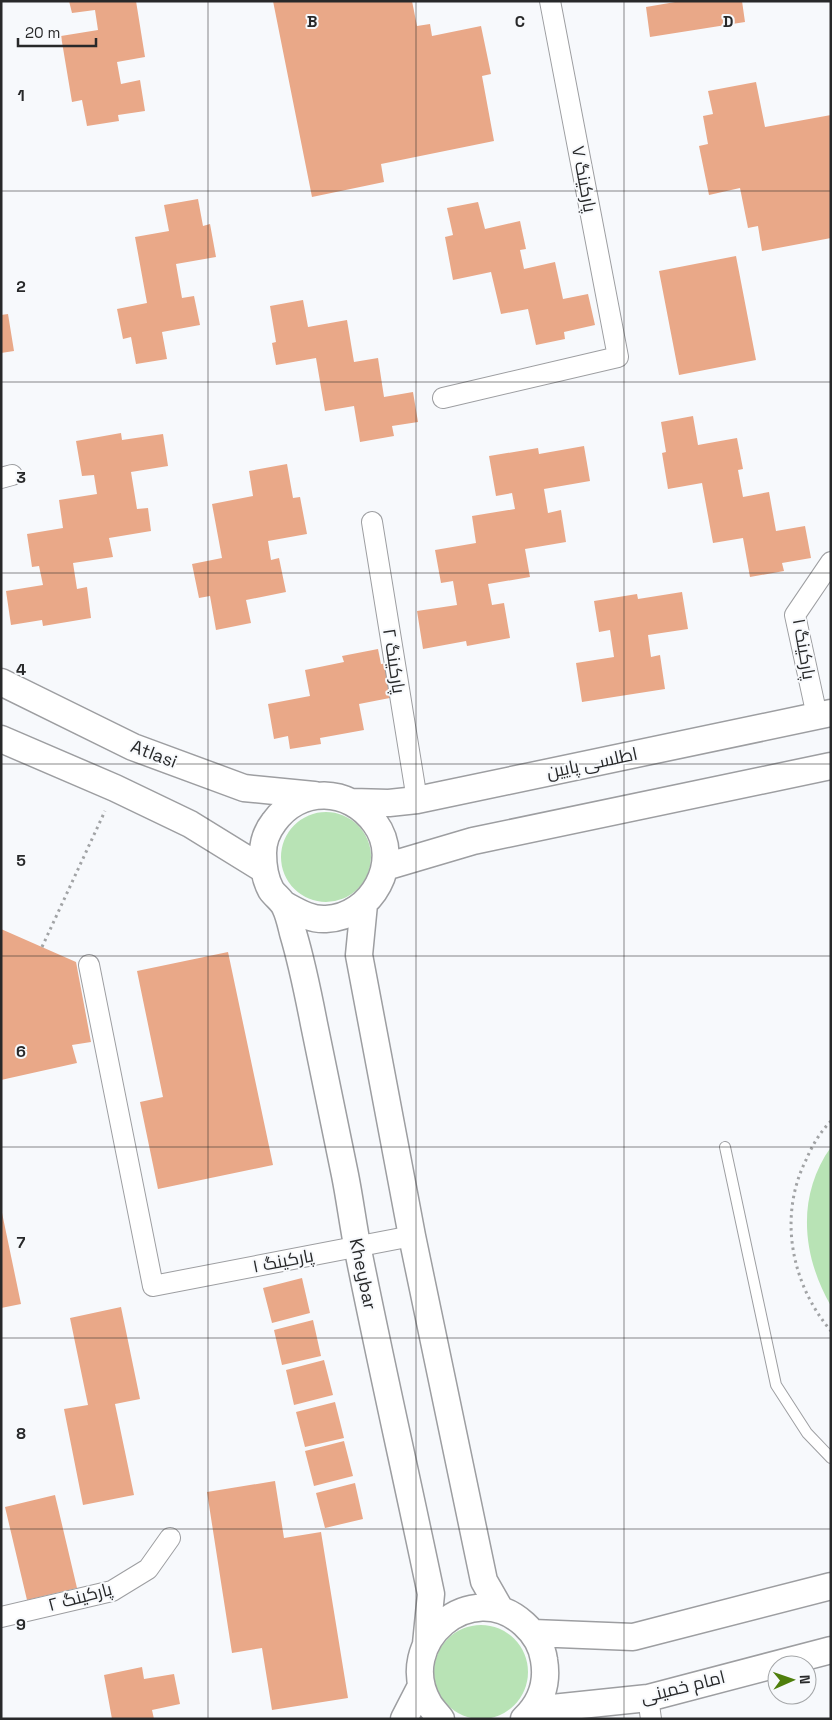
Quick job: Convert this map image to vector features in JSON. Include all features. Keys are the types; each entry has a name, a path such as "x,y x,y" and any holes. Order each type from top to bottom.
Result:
{"street":[{"name":"پارکینگ ۷","path":"443,398 618,357 550,1"},
{"name":"پارکینگ ۲","path":"372,522 417,800"},
{"name":"پارکینگ ۱","path":"824,714 794,615 831,562"},
{"name":"Atlasi","path":"1,682 133,746 244,788 315,795"},
{"name":"اطلسی پایین","path":"352,802 389,803 417,800 824,714"},
{"path":"1,740 116,788 190,824 263,869"},
{"path":"385,867 473,841 831,766"},
{"path":"315,795 334,796 352,802 368,813 380,829 385,848 385,867 378,888 364,904 346,915 325,919 304,916 285,906 271,889 263,869 263,849 268,830 280,814 296,801 315,795"},
{"path":"364,904 359,955 412,1236 484,1581 500,1608"},
{"name":"Kheybar","path":"285,906 301,958 345,1175 357,1246 431,1594 426,1644 420,1664 421,1686"},
{"name":"پارکینگ ۱","path":"89,964 153,1286 412,1236"},
{"name":"پارکینگ ۲","path":"1,1617 112,1591 148,1569 170,1538"},
{"path":"533,1633 633,1637 831,1586"},
{"path":"426,1644 438,1626 456,1614 476,1608 500,1608 518,1618 533,1633 543,1651 546,1672 543,1692 529,1714"},
{"name":"امام خمینی","path":"529,1714 649,1708 831,1650"},
{"path":"404,1719 421,1686"},
{"path":"421,1686 429,1705 441,1719"}],"lane":[{"path":"725,1147 776,1385 807,1433 831,1458"}],"path":[{"path":"42,947 92,840"},
{"path":"831,1121 813,1145 801,1169 790,1219 797,1271 806,1295 820,1318 831,1331"}],"green space":[{"path":"326,812 343,815 358,825 368,840 371,857 368,874 358,889 343,899 326,902 309,899 294,889 284,874 281,857 284,840 294,825 309,815"},
{"path":"831,1147 831,1306 821,1287 814,1267 809,1247 807,1226 812,1185"},
{"path":"481,1625 499,1629 514,1639 524,1654 528,1672 524,1690 514,1705 499,1715 481,1719 463,1715 448,1705 438,1690 434,1672 438,1654 448,1639 463,1629"}],"building":[{"path":"69,1 136,1 145,57 117,62 121,84 140,80 145,111 118,115 119,121 87,126 82,100 72,102 61,36 98,30 95,10 72,13"},
{"path":"273,1 412,1 417,26 430,24 432,36 481,26 491,74 482,76 494,141 381,164 384,182 312,197"},
{"path":"681,1 742,1 745,22 650,37 646,7"},
{"path":"756,82 765,127 831,115 831,238 762,251 758,226 748,228 740,188 709,195 699,146 708,144 703,116 713,114 708,91"},
{"path":"198,199 203,226 210,224 216,257 176,264 182,298 194,296 200,325 162,332 167,359 136,364 131,337 123,339 117,309 147,303 135,237 169,231 164,205"},
{"path":"478,202 485,229 520,221 526,249 520,250 524,269 555,262 563,299 588,294 595,325 564,332 565,339 536,345 528,309 501,314 491,272 453,280 445,237 453,235 447,208"},
{"path":"736,256 756,360 679,375 659,271"},
{"path":"303,300 308,327 347,320 354,362 378,358 384,397 413,392 418,422 392,426 394,436 360,442 354,406 325,411 316,358 276,365 272,343 276,342 270,306"},
{"path":"8,314 14,351 1,353 1,315"},
{"path":"693,416 698,445 737,438 743,469 738,470 743,497 769,492 776,531 805,526 811,558 782,563 784,571 750,577 743,538 713,543 702,483 668,489 662,453 666,452 661,422"},
{"path":"121,433 122,440 163,434 168,466 131,472 137,509 148,508 151,531 109,538 113,557 73,563 77,589 87,587 91,618 43,626 42,620 11,625 6,591 43,585 39,566 32,567 27,534 63,528 59,500 97,494 94,475 82,476 76,441"},
{"path":"584,446 590,481 544,489 548,513 561,510 566,542 525,549 530,577 488,584 492,605 504,603 510,638 467,646 466,641 423,649 417,611 457,605 453,581 441,583 435,550 476,543 472,516 515,509 512,493 496,496 489,456 538,448 539,454"},
{"path":"287,464 293,498 300,497 307,534 268,541 271,560 279,558 286,592 246,600 251,623 216,630 210,596 199,598 192,564 222,558 212,504 253,496 249,471"},
{"path":"682,592 688,629 648,635 651,657 660,655 665,689 582,702 576,663 614,657 610,630 599,632 594,601 637,594 638,599"},
{"path":"378,649 381,664 390,663 400,696 359,704 364,730 320,738 321,744 290,749 288,736 274,739 268,704 310,696 305,670 344,662 342,656"},
{"path":"1,929 76,962 91,1042 72,1045 77,1063 1,1080"},
{"path":"228,952 273,1165 158,1189 140,1102 163,1097 137,971"},
{"path":"1,1208 21,1304 1,1308"},
{"path":"302,1278 310,1313 272,1323 263,1288"},
{"path":"121,1307 140,1399 115,1404 134,1495 83,1505 64,1409 88,1405 70,1318"},
{"path":"313,1320 321,1356 282,1365 274,1330"},
{"path":"324,1360 333,1395 294,1405 286,1370"},
{"path":"335,1402 344,1438 305,1447 296,1412"},
{"path":"344,1441 353,1476 314,1486 305,1451"},
{"path":"275,1481 284,1538 321,1532 348,1698 272,1710 262,1648 232,1653 207,1492"},
{"path":"355,1483 363,1519 325,1528 316,1493"},
{"path":"55,1495 77,1588 27,1600 5,1507"},
{"path":"142,1667 144,1679 174,1674 180,1704 152,1710 154,1719 112,1719 104,1675"}]}
